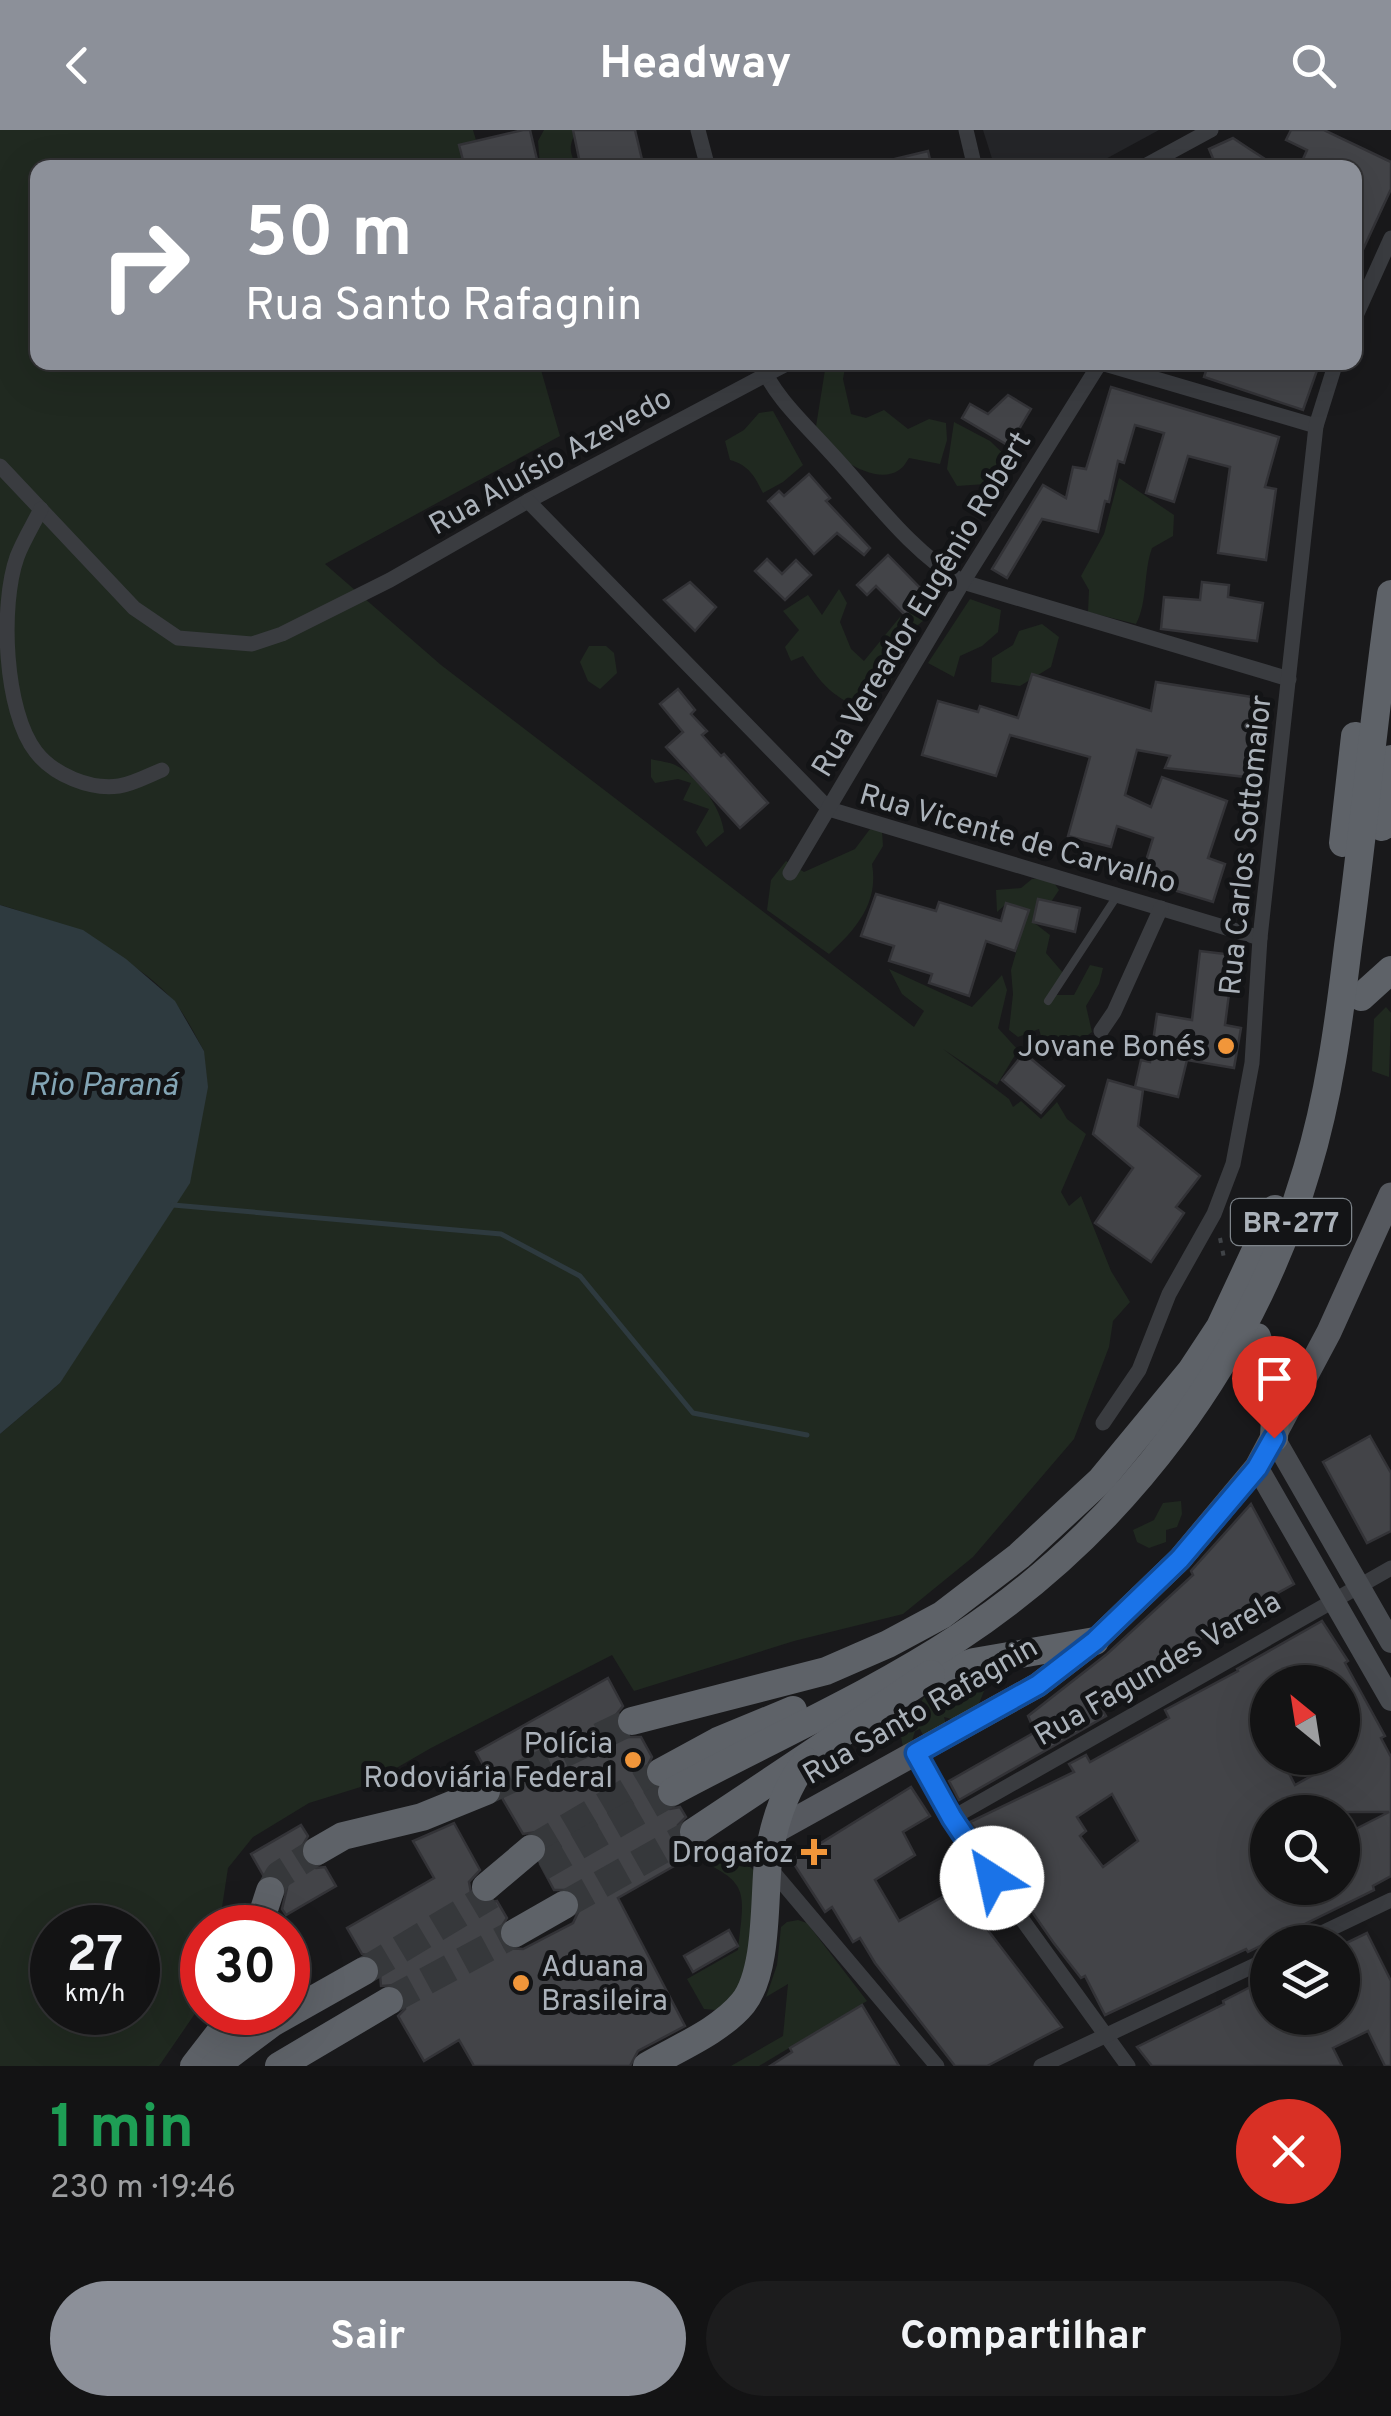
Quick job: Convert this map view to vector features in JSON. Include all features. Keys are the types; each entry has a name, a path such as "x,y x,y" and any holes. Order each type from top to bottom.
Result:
{"highway":[{"name":"BR-277","path":"720,1753 719,1798 700,1828 911,1676 1086,1535 1128,1492 1212,1381 1264,1282 1309,1165 1341,1004 1391,594"},
{"path":"632,1721 826,1671 942,1615 1019,1556 1101,1480 1190,1371 1220,1327 1273,1216 1291,1158 1325,1003 1366,664 1386,626"},
{"name":"BR-277","path":"911,1676 996,1631 1112,1532 1225,1393 1258,1338 1306,1229 1345,1092 1391,760"},
{"path":"1361,998 1391,970"},
{"path":"1258,1338 1276,1398 1274,1438"},
{"path":"666,1782 720,1753 911,1676 1095,1641"},
{"path":"684,1708 706,1724 720,1753"},
{"path":"647,2066 717,2025 745,2002 758,1966 768,1905 773,1832 791,1784 816,1748"},
{"path":"317,1852 342,1836 422,1817 486,1790"},
{"path":"488,1891 536,1858"},
{"path":"265,1905 270,1891"},
{"path":"515,1933 564,1905"},
{"path":"214,2066 272,2023 364,1971"},
{"path":"279,2066 390,2001"},
{"path":"194,2066 217,2035"}],"main road":[{"name":"Rua Santo Rafagnin","path":"773,1832 1038,1685 1095,1641 1180,1559 1257,1468 1329,1332 1391,1194"},
{"path":"1274,1438 1391,1642"},
{"path":"1257,1468 1391,1700"}],"street":[{"path":"698,130 706,160"},
{"path":"966,130 973,160"},
{"path":"1156,160 1211,130"},
{"path":"1362,302 1391,238"},
{"path":"762,370 916,547 942,570 963,582 1290,679"},
{"name":"Rua Aluísio Azevedo","path":"0,466 134,608 178,638 252,644 282,634 390,580 762,370"},
{"name":"Rua Vereador Eugênio Robert","path":"790,874 1095,370"},
{"path":"1123,370 1316,426"},
{"name":"Rua Carlos Sottomaior","path":"1102,1423 1139,1370 1170,1294 1214,1214 1233,1164 1252,1064 1260,938 1316,426 1334,370"},
{"name":"Rua Vicente de Carvalho","path":"528,501 829,809 1260,938"},
{"path":"41,509 16,559 7,623 12,686 34,751 57,772 87,783 118,786 162,770"},
{"path":"1101,1031 1114,1012 1161,908"},
{"name":"Rua Fagundes Varela","path":"952,1818 1391,1568"},
{"path":"916,1753 952,1818 1128,2066"},
{"path":"768,1866 938,2066"},
{"path":"1339,1925 1391,1900"},
{"path":"1041,2066 1250,1969"}],"lane":[{"path":"1048,1001 1118,896"}],"path":[{"path":"1214,1214 1225,1266"}],"shaded area":[{"path":"0,130 473,130 482,160 30,160 30,370 541,370 560,436 325,564 441,665 914,1027 924,1011 902,994 889,969 972,1007 1002,975 1007,990 998,1028 1018,1050 997,1085 943,1049 1009,1099 1013,1107 1021,1101 1041,1119 1057,1102 1067,1119 1086,1134 1061,1192 1069,1206 1081,1196 1111,1271 1130,1302 1113,1321 1109,1347 1074,1439 973,1557 903,1614 794,1641 634,1691 612,1655 367,1785 309,1803 253,1837 228,1868 222,1905 180,1905 180,2035 159,2066 0,2066 0,1434 60,1383 204,1051 176,1004 161,988 120,957 70,931 0,905"},
{"path":"544,130 578,130 572,140 574,160 539,160 538,141"},
{"path":"983,130 1159,130 1104,160 992,160"},
{"path":"825,370 845,370 851,414 866,418 884,410 908,429 929,419 946,423 947,440 940,464 909,458 899,470 878,474 855,466 814,439"},
{"path":"773,411 803,465 763,493 747,468 730,460 725,441 744,430 759,413"},
{"path":"954,422 990,441 1013,463 1000,483 957,486 947,469"},
{"path":"1119,478 1174,515 1173,536 1152,548 1136,624 1088,612 1089,590 1081,576 1104,534"},
{"path":"839,589 847,603 840,622 851,649 864,661 900,617 926,603 923,621 901,638 899,661 891,680 860,708 827,687 803,656 791,661 785,647 799,630 783,611 808,595 822,615"},
{"path":"970,599 1001,610 998,632 982,646 960,656 954,677 928,663"},
{"path":"1042,624 1059,637 1051,667 1020,686 991,682 992,658 1013,645 1019,631"},
{"path":"589,646 606,646 614,653 617,673 600,689 588,681 580,662"},
{"path":"651,759 684,770 713,803 724,832 706,847 696,832 709,809 683,800 691,783 678,779 655,783"},
{"path":"870,829 882,831 883,846 872,864 869,903 856,925 829,954 767,910 771,880 786,861 804,872 855,849"},
{"path":"1050,877 1059,890 1051,902 1038,900 1033,922 1050,935 1046,953 1064,974 1056,995 1074,995 1090,965 1103,968 1086,1006 1092,1032 1058,1057 1045,1051 1039,1029 1018,1037 1009,1030 1011,970 1028,911 1007,903 997,912 996,890 1021,888 1032,879"},
{"path":"1386,1007 1391,1013 1389,1077 1372,1071 1374,1019"},
{"path":"1181,1501 1182,1514 1177,1527 1166,1530 1166,1542 1149,1548 1137,1542 1133,1530 1154,1520 1163,1503"},
{"path":"980,1675 988,1681 978,1706 955,1720 944,1717 946,1724 923,1735 920,1729 915,1731 912,1741 903,1748 901,1736 906,1732 901,1726 895,1733 886,1730 884,1721 904,1711 911,1719 920,1716 918,1706 925,1696 957,1691 957,1685 965,1679"},
{"path":"709,1847 742,1860 756,1872 761,1913 737,1998 716,2010 704,2009 687,1979 738,1950 742,1901 734,1882 725,1874 692,1857"},
{"path":"798,1920 807,1923 867,2001 759,2066 731,2066 783,2036 788,1984 766,1997 777,1965 781,1927"}],"water":[{"name":"Rio Paraná","path":"0,905 83,930 126,959 175,1001 204,1051 208,1087 190,1183 60,1383 0,1434"}],"building":[{"path":"530,130 537,160 463,160 459,145"},
{"path":"573,130 635,130 642,160 579,160"},
{"path":"1291,130 1324,130 1391,162 1391,189 1362,252 1362,160 1303,160 1307,150 1286,140"},
{"path":"1233,138 1267,160 1214,160 1209,149"},
{"path":"928,151 930,160 890,160"},
{"path":"1206,370 1317,370 1303,410 1204,377"},
{"path":"1111,387 1279,437 1265,487 1276,489 1266,560 1218,553 1230,467 1188,456 1174,502 1146,493 1164,433 1135,425 1124,463 1118,461 1098,532 1042,519 1007,578 992,569 1043,485 1066,498 1073,467 1086,469"},
{"path":"1008,395 1031,409 1009,446 962,418 970,404 988,414"},
{"path":"809,474 830,498 826,501 870,548 864,555 837,533 814,554 768,501 779,491 784,496"},
{"path":"888,555 926,594 905,615 876,586 867,595 857,585"},
{"path":"767,559 782,574 796,560 811,575 785,600 755,571"},
{"path":"690,582 716,607 695,631 664,600"},
{"path":"1202,582 1229,585 1228,597 1263,603 1257,641 1161,629 1164,597 1200,600"},
{"path":"1032,674 1151,711 1156,682 1265,699 1255,778 1165,768 1170,756 1137,750 1125,795 1151,807 1162,777 1227,801 1208,858 1225,864 1213,902 1140,880 1153,838 1117,826 1111,847 1068,836 1090,757 1010,735 996,776 922,755 938,701 978,712 980,706 1018,718"},
{"path":"678,689 695,710 691,714 707,731 702,735 768,803 740,828 666,747 683,732 660,704"},
{"path":"876,894 936,911 939,902 1001,921 1006,903 1029,910 1015,951 986,941 969,996 929,983 932,974 889,961 894,946 861,936"},
{"path":"1038,899 1080,908 1075,932 1033,922"},
{"path":"1200,951 1234,955 1225,1025 1241,1028 1234,1068 1187,1060 1178,1097 1135,1087 1141,1060 1150,1062 1157,1014 1192,1020"},
{"path":"1024,1053 1064,1086 1041,1113 1002,1080"},
{"path":"1108,1080 1143,1090 1138,1126 1200,1176 1176,1207 1184,1213 1151,1262 1095,1223 1133,1168 1093,1134"},
{"path":"1370,1436 1391,1473 1391,1531 1367,1543 1323,1462"},
{"path":"1251,1504 1294,1584 1095,1698 1106,1716 959,1800 949,1781 1035,1732 1028,1716 1107,1654 1193,1575 1191,1571"},
{"path":"1322,1621 1348,1661 1346,1665 1250,1665 1250,1775 1290,1775 1295,1785 1313,1775 1360,1775 1360,1690 1385,1736 1381,1738 1391,1757 1391,1876 1360,1897 1360,1827 1389,1812 1360,1812 1360,1795 1250,1795 1250,1905 1344,1905 1303,1925 1250,1925 1250,1951 1246,1949 1105,2015 1085,1976 1081,1978 1053,1942 970,1822 1074,1772 1069,1764 1086,1755 1090,1762 1169,1718 1165,1710","holes":["1112,1794 1138,1841 1103,1867 1080,1836 1086,1831 1077,1817"]},
{"path":"608,1678 623,1706 616,1715 615,1726 626,1737 641,1737 652,1757 644,1773 646,1781 655,1788 657,1801 670,1809 680,1807 686,1817 678,1825 679,1841 687,1848 704,1849 618,1898 685,2026 638,2051 630,2066 474,2066 459,2040 424,2061 398,2016 405,2009 404,1993 397,1985 381,1986 379,1962 362,1954 347,1928 434,1878 413,1841 454,1823 480,1870 469,1882 472,1897 481,1904 497,1901 507,1918 498,1932 505,1948 523,1949 573,1923 581,1906 580,1897 572,1890 554,1890 540,1864 548,1854 545,1839 536,1832 523,1834 502,1798 502,1784 488,1774 476,1752"},
{"path":"911,1787 930,1816 903,1832 915,1855 875,1880 899,1921 955,1890 972,1920 977,1916 1062,2027 987,2066 955,2066 860,1938 853,1942 832,1907 825,1912 792,1861"},
{"path":"301,1825 308,1836 300,1850 302,1861 316,1868 325,1867 336,1886 303,1905 283,1905 287,1888 284,1880 274,1874 263,1875 251,1854"},
{"path":"729,1930 738,1946 693,1972 684,1956"},
{"path":"1367,1933 1391,1981 1391,2066 1385,2066 1368,2031 1360,2035 1360,1936"},
{"path":"1250,1987 1250,2035 1360,2035 1333,2048 1342,2066 1152,2066 1137,2047 1224,2004 1223,2001"},
{"path":"862,2005 899,2066 770,2066 792,2052 790,2048"}],"waterway":[{"path":"173,1205 501,1234 580,1276 693,1413 807,1435"}],"tunnel":[{"path":"486,1791 632,1721"},
{"path":"531,1849 661,1772"},
{"path":"541,1867 672,1792"},
{"path":"564,1905 694,1832"},
{"path":"270,1891 279,1875 317,1851"},
{"path":"364,1971 491,1895"},
{"path":"389,2001 515,1933"}],"place":[{"name":"Jovane Bonés","path":"1226,1046"},
{"name":"Polícia Rodoviária Federal","path":"633,1760"},
{"name":"Drogafoz","path":"814,1852"},
{"name":"Aduana Brasileira","path":"521,1983"}],"route":[{"path":"992,1878 969,1846 916,1753 1038,1685 1095,1641 1180,1559 1257,1468 1274,1438"}]}
